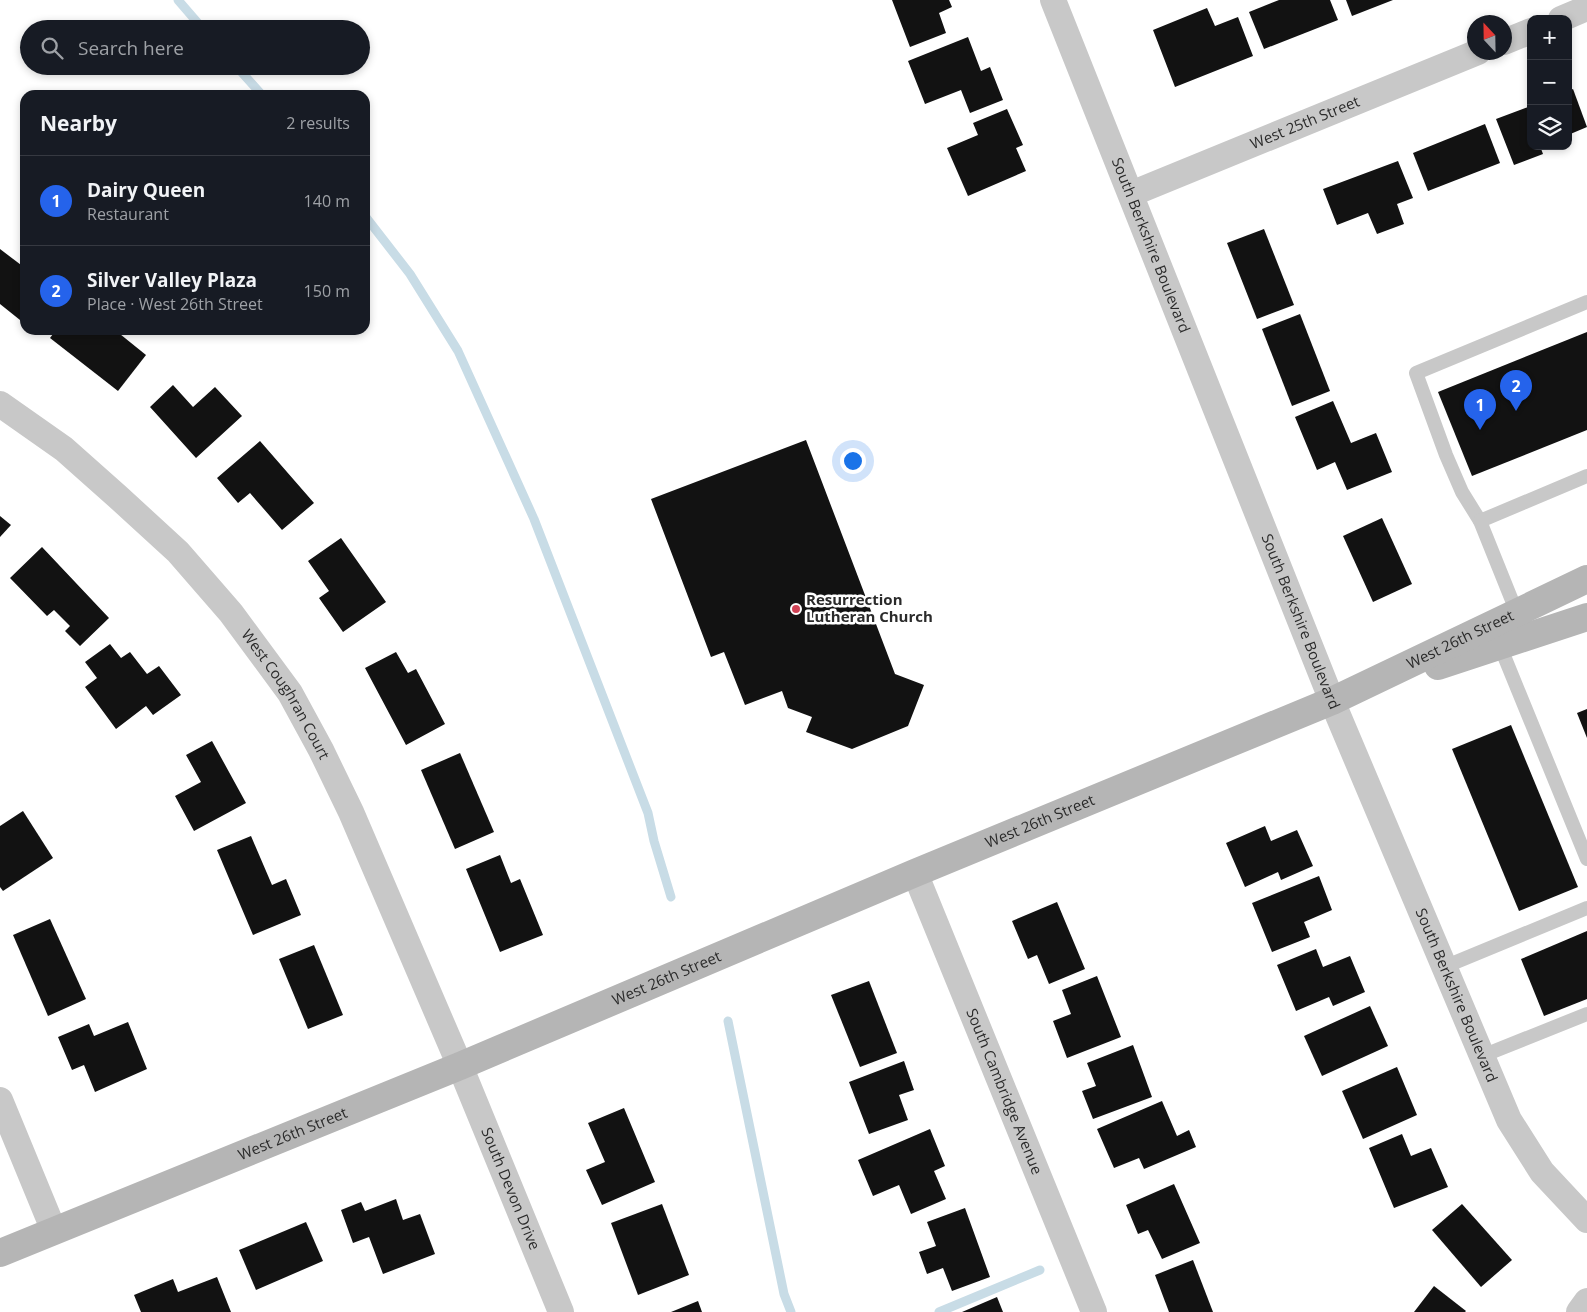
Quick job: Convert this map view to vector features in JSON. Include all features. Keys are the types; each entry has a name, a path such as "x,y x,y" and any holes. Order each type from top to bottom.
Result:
{"main road":[{"name":"West 26th Street","path":"0,1253 460,1066 915,873 1332,702 1587,579"},
{"name":"West 26th Street","path":"1332,702 1587,617"}],"street":[{"name":"South Berkshire Boulevard","path":"1053,0 1332,702 1510,1120 1542,1172 1587,1220"},
{"path":"1570,15 1587,8"},
{"path":"1512,39 1527,33"},
{"name":"West 25th Street","path":"1131,194 1467,57"},
{"name":"West Coughran Court","path":"0,404 64,449 178,552 231,614 290,693 321,750 351,812 460,1066"},
{"name":"South Cambridge Avenue","path":"915,873 1094,1312"},
{"name":"South Devon Drive","path":"460,1066 561,1312"},
{"path":"0,1100 54,1231"},
{"path":"1579,1312 1587,1301"}],"lane":[{"path":"1517,613 1480,521 1462,492 1446,455 1416,373 1587,302"},
{"path":"1480,521 1587,476"},
{"path":"1500,646 1587,859"},
{"path":"1444,967 1587,908"},
{"path":"1482,1056 1587,1014"}],"building":[{"path":"892,0 949,0 952,7 939,13 946,33 910,47"},
{"path":"1279,0 1330,0 1338,20 1264,49 1249,12"},
{"path":"1346,0 1393,0 1352,16"},
{"path":"1207,8 1215,26 1238,17 1253,56 1175,87 1153,30"},
{"path":"968,37 981,71 990,67 1003,100 970,113 961,90 925,104 908,61"},
{"path":"1572,89 1587,127 1572,133 1572,105"},
{"path":"1527,107 1527,150 1542,150 1543,154 1514,165 1496,119"},
{"path":"1007,109 1023,145 1016,148 1026,171 968,196 947,148 978,135 973,123"},
{"path":"1485,124 1500,163 1428,191 1413,153"},
{"path":"1398,161 1413,198 1397,204 1404,224 1377,234 1368,213 1337,225 1323,189"},
{"path":"1264,229 1294,305 1257,319 1227,243"},
{"path":"0,249 20,264 20,320 0,304"},
{"path":"1300,314 1330,391 1292,406 1262,329"},
{"path":"1587,332 1587,430 1472,476 1438,392"},
{"path":"52,335 121,335 146,355 118,391 50,338"},
{"path":"173,385 193,407 215,387 242,416 196,458 150,407"},
{"path":"1333,401 1351,443 1376,433 1392,472 1347,490 1335,462 1317,470 1295,417"},
{"path":"806,440 895,674 924,685 908,726 852,749 806,732 812,717 788,708 782,691 745,705 724,652 711,657 651,499"},
{"path":"260,441 314,503 282,530 250,493 238,503 217,478"},
{"path":"0,516 11,525 0,537"},
{"path":"1382,518 1412,584 1373,602 1343,536"},
{"path":"341,538 386,602 343,632 319,598 329,591 308,561"},
{"path":"42,547 109,618 80,646 65,631 70,626 54,610 47,616 10,578"},
{"path":"110,644 121,658 130,652 147,674 159,666 181,695 153,715 146,706 116,729 85,687 97,678 85,662"},
{"path":"396,652 408,673 416,669 445,724 406,745 365,668"},
{"path":"1587,709 1587,738 1577,713"},
{"path":"1511,725 1578,887 1519,911 1452,749"},
{"path":"212,741 246,803 194,831 175,796 201,782 186,755"},
{"path":"460,753 494,832 455,849 421,770"},
{"path":"23,811 53,858 3,891 0,887 0,826"},
{"path":"1265,826 1271,841 1297,830 1313,866 1281,880 1278,872 1245,887 1226,843"},
{"path":"251,836 272,885 286,879 301,915 253,935 217,850"},
{"path":"500,855 511,883 520,879 543,935 500,952 466,869"},
{"path":"1319,876 1332,910 1304,922 1310,937 1272,952 1252,903"},
{"path":"1057,902 1085,969 1049,984 1037,955 1028,959 1012,921"},
{"path":"50,919 86,999 48,1016 13,935"},
{"path":"1587,931 1587,999 1544,1016 1521,959"},
{"path":"314,945 343,1015 308,1029 279,959"},
{"path":"1316,949 1323,967 1350,956 1365,992 1333,1006 1329,997 1296,1011 1277,965"},
{"path":"1097,976 1121,1037 1067,1058 1053,1021 1071,1014 1062,990"},
{"path":"869,981 897,1053 860,1067 831,995"},
{"path":"1370,1006 1388,1046 1322,1076 1304,1036"},
{"path":"128,1022 147,1069 95,1092 84,1065 72,1070 58,1037 89,1024 94,1036"},
{"path":"1133,1045 1152,1097 1093,1119 1082,1091 1096,1086 1087,1063"},
{"path":"904,1061 914,1090 899,1095 908,1120 869,1134 849,1082"},
{"path":"1397,1067 1417,1115 1363,1139 1342,1091"},
{"path":"1162,1101 1177,1136 1189,1130 1196,1147 1144,1169 1139,1158 1114,1168 1097,1129"},
{"path":"624,1108 655,1182 602,1205 586,1170 605,1162 588,1123"},
{"path":"930,1129 945,1166 934,1171 946,1199 911,1214 899,1185 873,1196 858,1160"},
{"path":"1402,1134 1411,1156 1431,1148 1448,1187 1394,1208 1369,1148"},
{"path":"1174,1184 1200,1243 1162,1259 1148,1230 1138,1234 1126,1205"},
{"path":"396,1199 403,1220 420,1214 435,1254 383,1274 369,1237 353,1243 341,1210 361,1202 365,1211"},
{"path":"662,1204 689,1275 638,1295 611,1223"},
{"path":"1462,1204 1512,1260 1481,1287 1432,1230"},
{"path":"965,1208 990,1277 952,1291 943,1268 927,1274 919,1252 936,1246 927,1222"},
{"path":"306,1222 323,1261 256,1290 239,1250"},
{"path":"1193,1260 1213,1312 1169,1312 1155,1275"},
{"path":"217,1277 231,1312 141,1312 134,1295 173,1279 178,1292"},
{"path":"1434,1286 1466,1311 1414,1312"},
{"path":"997,1297 1003,1312 962,1312"},
{"path":"698,1301 702,1312 671,1312"}],"waterway":[{"path":"178,0 195,20"},
{"path":"244,75 258,90"},
{"path":"370,222 410,274 458,351 534,519 648,813 654,841 671,897"},
{"path":"728,1021 784,1294 791,1312"},
{"path":"939,1312 1040,1270"}],"place":[{"name":"Silver Valley Plaza","path":"1516,411"},
{"name":"Dairy Queen","path":"1480,430"},
{"name":"Resurrection Lutheran Church","path":"796,609"}]}
